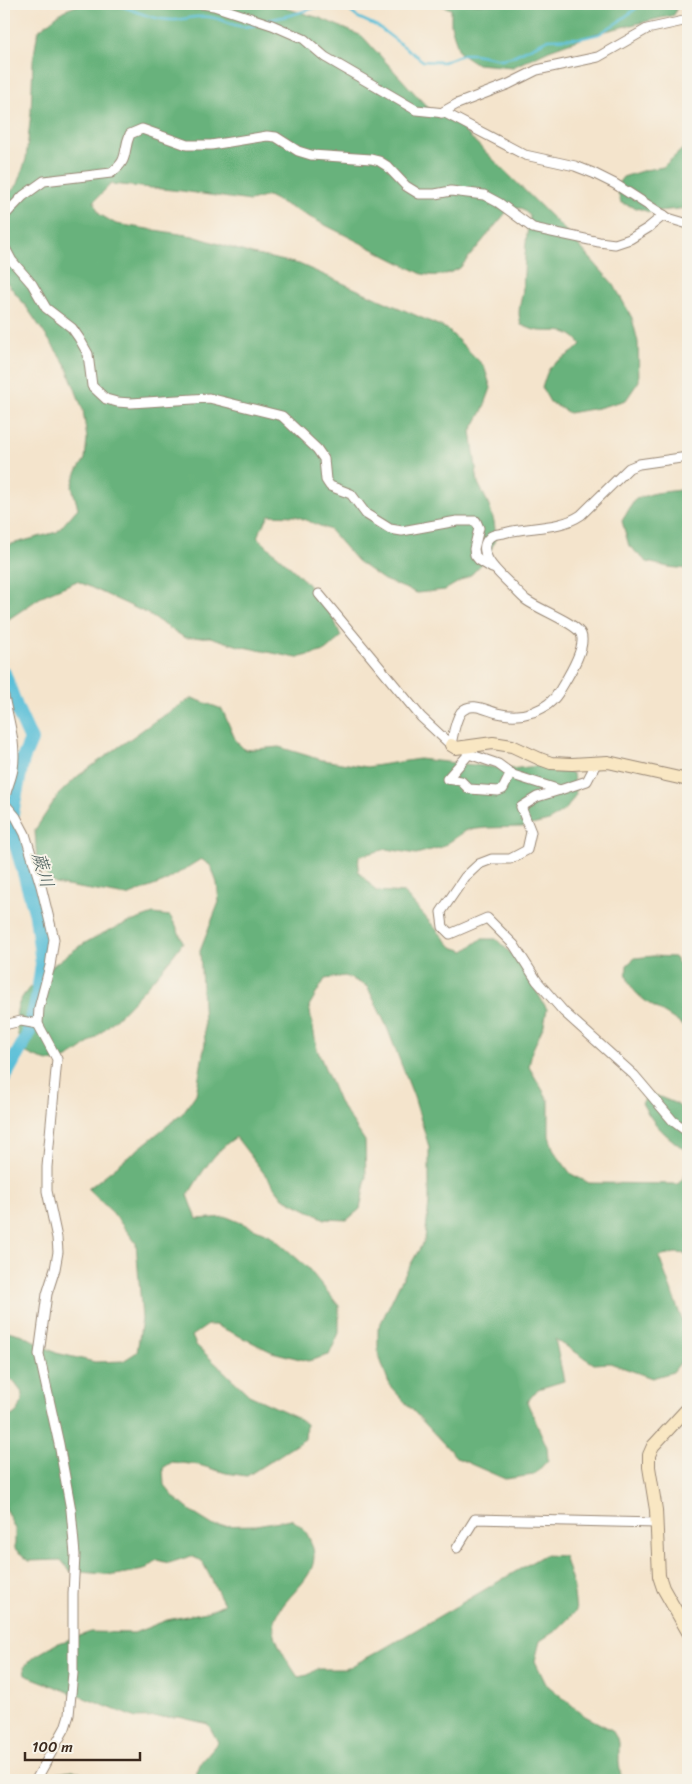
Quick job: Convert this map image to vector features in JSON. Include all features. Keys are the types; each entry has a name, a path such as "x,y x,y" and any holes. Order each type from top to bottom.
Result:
{"street":[{"path":"170,4 214,6 272,25 304,39 325,57 416,110 441,113 459,119 525,155 575,166 593,173 615,184 664,215 688,224"},
{"path":"441,113 457,104 509,84 537,70 598,57 647,29 688,20"},
{"path":"4,216 23,196 44,181 111,173 119,167 125,158 130,134 142,129 187,145 236,142 276,136 298,151 310,155 371,159 387,166 406,186 420,194 451,191 484,195 499,203 533,228 599,242 615,244 630,239 664,215"},
{"path":"4,246 12,262 32,284 46,308 72,328 79,338 88,354 92,386 106,399 132,403 209,398 282,416 317,449 324,459 326,480 330,486 351,494 366,514 377,522 390,529 402,531 457,520 476,521 479,528 474,549 475,556 496,571"},
{"path":"451,745 460,714 472,706 498,714 530,713 549,703 557,695 573,668 581,648 581,634 574,627 525,599 496,571 486,557 486,541 491,536 519,529 572,521 581,515 629,468 639,464 688,457"},
{"path":"319,594 421,717 451,745 498,764 511,773 560,790"},
{"path":"4,696 14,751 13,769 4,803 16,817 25,834 41,886 54,939 50,966 39,1008 38,1024 57,1059 47,1167 47,1191 57,1238 58,1252 47,1294 39,1354 59,1444 71,1510 75,1555 73,1673 69,1715 65,1728 36,1780"},
{"path":"511,773 503,789 498,791 469,789 461,781 447,779 467,751 493,742 512,746 551,763 608,762 688,780"},
{"path":"596,762 587,781 537,797 521,807 531,832 527,850 510,859 492,859 479,864 465,877 441,912 443,927 450,934 487,918 514,945 537,981 564,1012 634,1075 673,1120 688,1132"},
{"path":"4,1025 21,1022 38,1024"},
{"path":"688,1408 658,1439 649,1456 656,1510 660,1576 663,1588 688,1632"},
{"path":"457,1548 474,1519 656,1523"}],"green space":[{"path":"81,4 270,4 320,18 362,36 430,110 456,123 566,231 614,285 632,318 638,342 639,381 626,400 598,408 569,413 550,402 542,388 549,369 581,344 572,335 567,333 538,331 521,325 519,310 530,216 521,208 509,209 460,268 446,274 432,275 422,274 268,196 250,201 182,191 111,184 94,201 99,214 116,224 193,236 252,254 299,264 447,329 484,366 491,388 483,410 471,431 478,483 494,521 496,537 488,557 472,574 445,590 417,593 384,580 357,561 330,530 296,516 269,515 257,537 306,582 327,608 335,622 341,637 325,651 297,658 239,646 210,637 185,638 146,613 77,581 44,595 6,621 4,625 4,546 57,532 78,508 72,487 76,473 85,459 87,439 83,410 66,365 25,305 4,279 4,199 18,184 26,159 31,112 33,61 38,31 63,11"},
{"path":"438,4 679,4 674,15 597,33 549,50 513,67 477,64 459,52 451,25 451,9"},
{"path":"688,144 688,208 649,212 621,203 616,186 623,177 663,167"},
{"path":"688,489 688,569 647,562 629,546 622,521 635,499 655,493"},
{"path":"192,698 222,709 236,741 245,750 279,747 322,760 367,767 419,759 510,769 556,764 573,774 576,794 567,808 549,821 523,827 467,830 442,847 416,854 387,849 359,856 358,871 376,891 404,893 452,947 465,951 481,939 496,939 518,960 547,1009 544,1025 532,1051 529,1067 549,1101 549,1136 554,1151 571,1174 589,1183 678,1184 688,1172 688,1254 675,1253 659,1257 688,1336 684,1358 673,1372 652,1378 610,1363 594,1364 555,1339 564,1381 538,1389 527,1402 547,1447 548,1460 534,1475 505,1479 457,1458 390,1386 378,1353 378,1329 399,1285 425,1239 429,1203 429,1147 414,1097 386,1025 367,986 345,976 325,979 309,1006 317,1049 339,1102 365,1141 366,1178 360,1209 347,1220 325,1219 283,1198 236,1137 215,1156 188,1195 197,1219 227,1217 270,1235 308,1268 339,1306 339,1333 329,1355 308,1361 272,1352 215,1325 208,1325 192,1336 196,1345 249,1395 297,1417 306,1424 305,1439 247,1476 226,1473 199,1465 172,1462 163,1468 164,1485 175,1498 193,1513 214,1526 256,1525 291,1519 302,1527 306,1533 312,1545 314,1557 312,1568 278,1614 274,1625 274,1631 279,1644 298,1677 308,1675 317,1669 346,1669 544,1555 564,1556 573,1585 576,1611 557,1630 540,1641 535,1661 546,1684 585,1716 612,1730 619,1742 619,1763 623,1780 194,1780 201,1762 218,1742 208,1724 179,1717 136,1718 25,1675 24,1666 37,1655 56,1644 91,1632 134,1633 167,1620 206,1612 224,1604 202,1561 191,1556 169,1563 157,1560 144,1570 115,1575 70,1571 61,1560 29,1561 15,1549 15,1529 4,1506 4,1419 13,1415 18,1410 23,1394 14,1382 4,1375 4,1330 23,1335 56,1353 95,1362 123,1361 137,1352 142,1319 136,1243 113,1213 88,1189 182,1114 196,1094 205,1043 200,951 219,902 217,883 211,866 201,859 164,882 127,896 55,884 37,865 35,830 58,795 78,776 155,721"},
{"path":"153,914 170,916 183,942 144,989 106,1028 72,1055 59,1061 54,1061 45,1060 23,1051 17,1031 17,1010 20,1000 38,979 63,958 87,942 124,924"},
{"path":"653,956 674,957 688,975 688,1031 681,1024 645,1001 631,986 627,977 627,965 635,958"},
{"path":"650,1093 677,1104 688,1115 688,1152 651,1118 642,1103"},
{"path":"73,1770 98,1780 29,1780 45,1774"}],"waterway":[{"path":"115,4 159,19 175,20 206,17 217,18 245,27 258,24"},
{"path":"268,20 327,4"},
{"path":"334,4 377,26 423,61 443,62 464,54 502,59 511,57 549,39 582,38 599,34 642,4"},
{"name":"蕨川","path":"4,673 31,740 23,759 10,824 36,915 42,964 37,999 28,1035 4,1078"}]}
